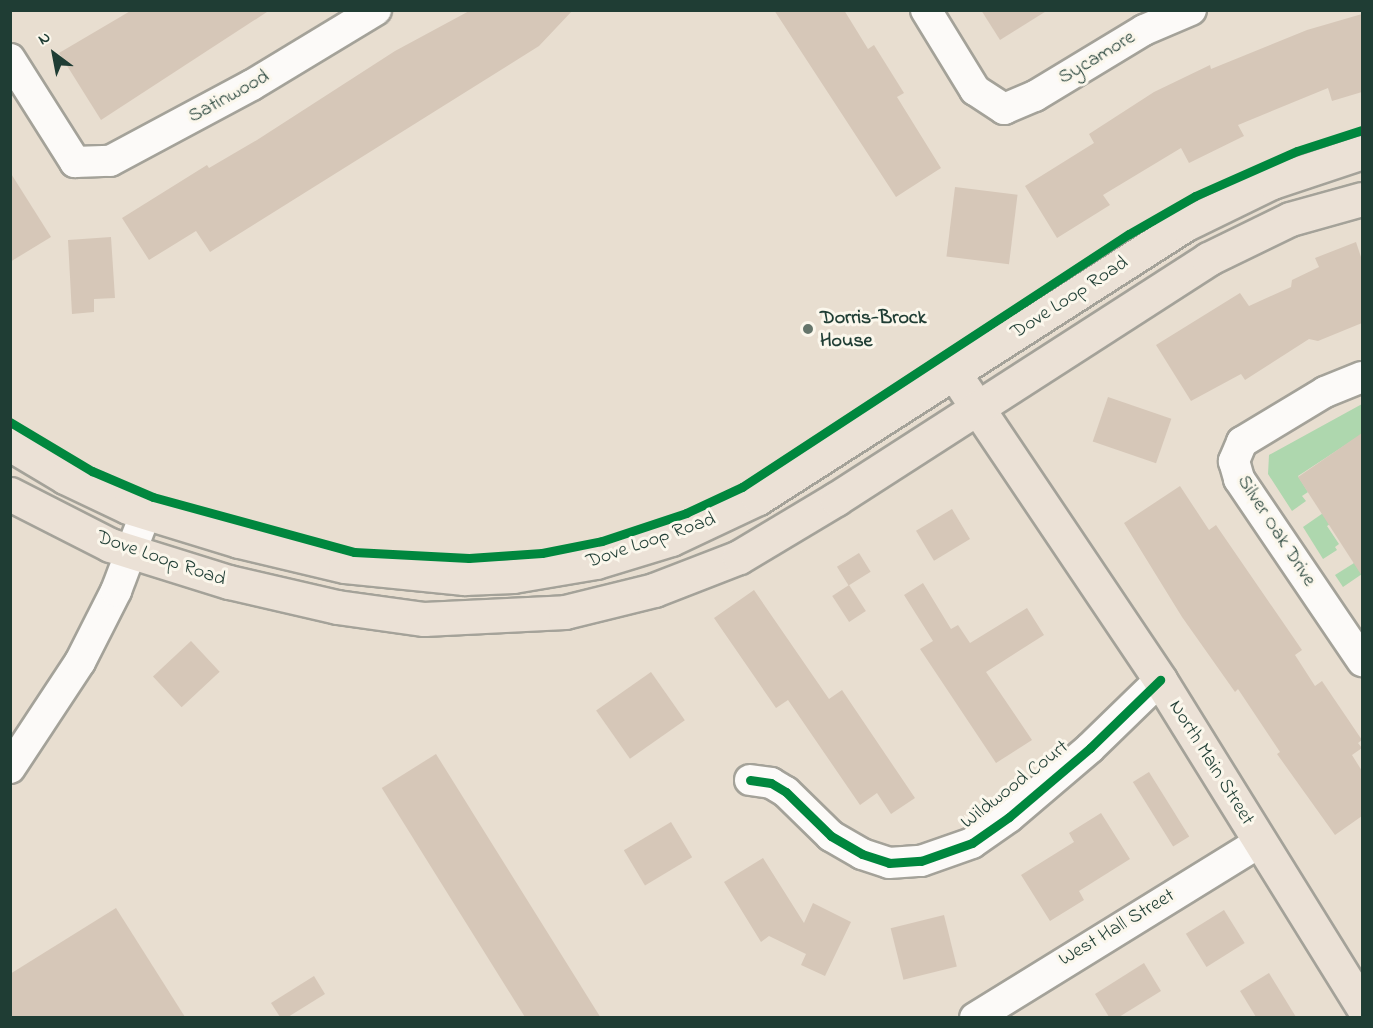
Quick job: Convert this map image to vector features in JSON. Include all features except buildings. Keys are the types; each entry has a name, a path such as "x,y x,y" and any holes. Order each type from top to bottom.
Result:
{"main road":[{"name":"Dove Loop Road","path":"10,444 65,477 146,512 239,541 384,572 464,578 559,569 640,549 717,520 954,375 1184,225 1272,182 1362,153"},
{"name":"Dove Loop Road","path":"10,494 45,514 130,551 229,582 378,614 464,620 566,612 654,590 739,556 1208,259 1290,219 1362,199"},
{"name":"North Main Street","path":"954,375 1160,680 1362,1006"}],"street":[{"name":"Satinwood","path":"10,59 75,162 110,161 252,85 376,10"},
{"name":"Sycamore","path":"926,10 975,90 1004,109 1035,96 1144,30 1191,10"},
{"name":"Silver Oak Drive","path":"1362,377 1325,392 1242,442 1234,461 1239,479 1362,661"},
{"path":"10,768 80,662 146,512"},
{"name":"Wildwood Court","path":"750,780 771,783 786,792 831,836 862,854 889,863 921,861 972,843 1009,817 1090,748 1160,680"},
{"name":"West Hall Street","path":"975,1017 1260,842"}],"green space":[{"path":"1362,404 1362,442 1356,438 1298,476 1308,492 1302,496 1306,501 1292,511 1268,474 1269,455"},
{"path":"1362,486 1362,503 1327,526 1339,544 1335,547 1337,550 1323,559 1303,527"},
{"path":"1362,558 1362,574 1343,587 1335,575"}],"cycle path":[{"path":"10,422 92,471 153,497 354,552 469,558 542,553 602,541 686,513 742,487 1129,234 1195,196 1297,151 1362,130"},
{"path":"750,780 771,783 786,792 831,836 862,854 889,863 921,861 972,843 1009,817 1090,748 1160,680"}],"place":[{"name":"Dorris-Brock House","path":"808,329"}]}
